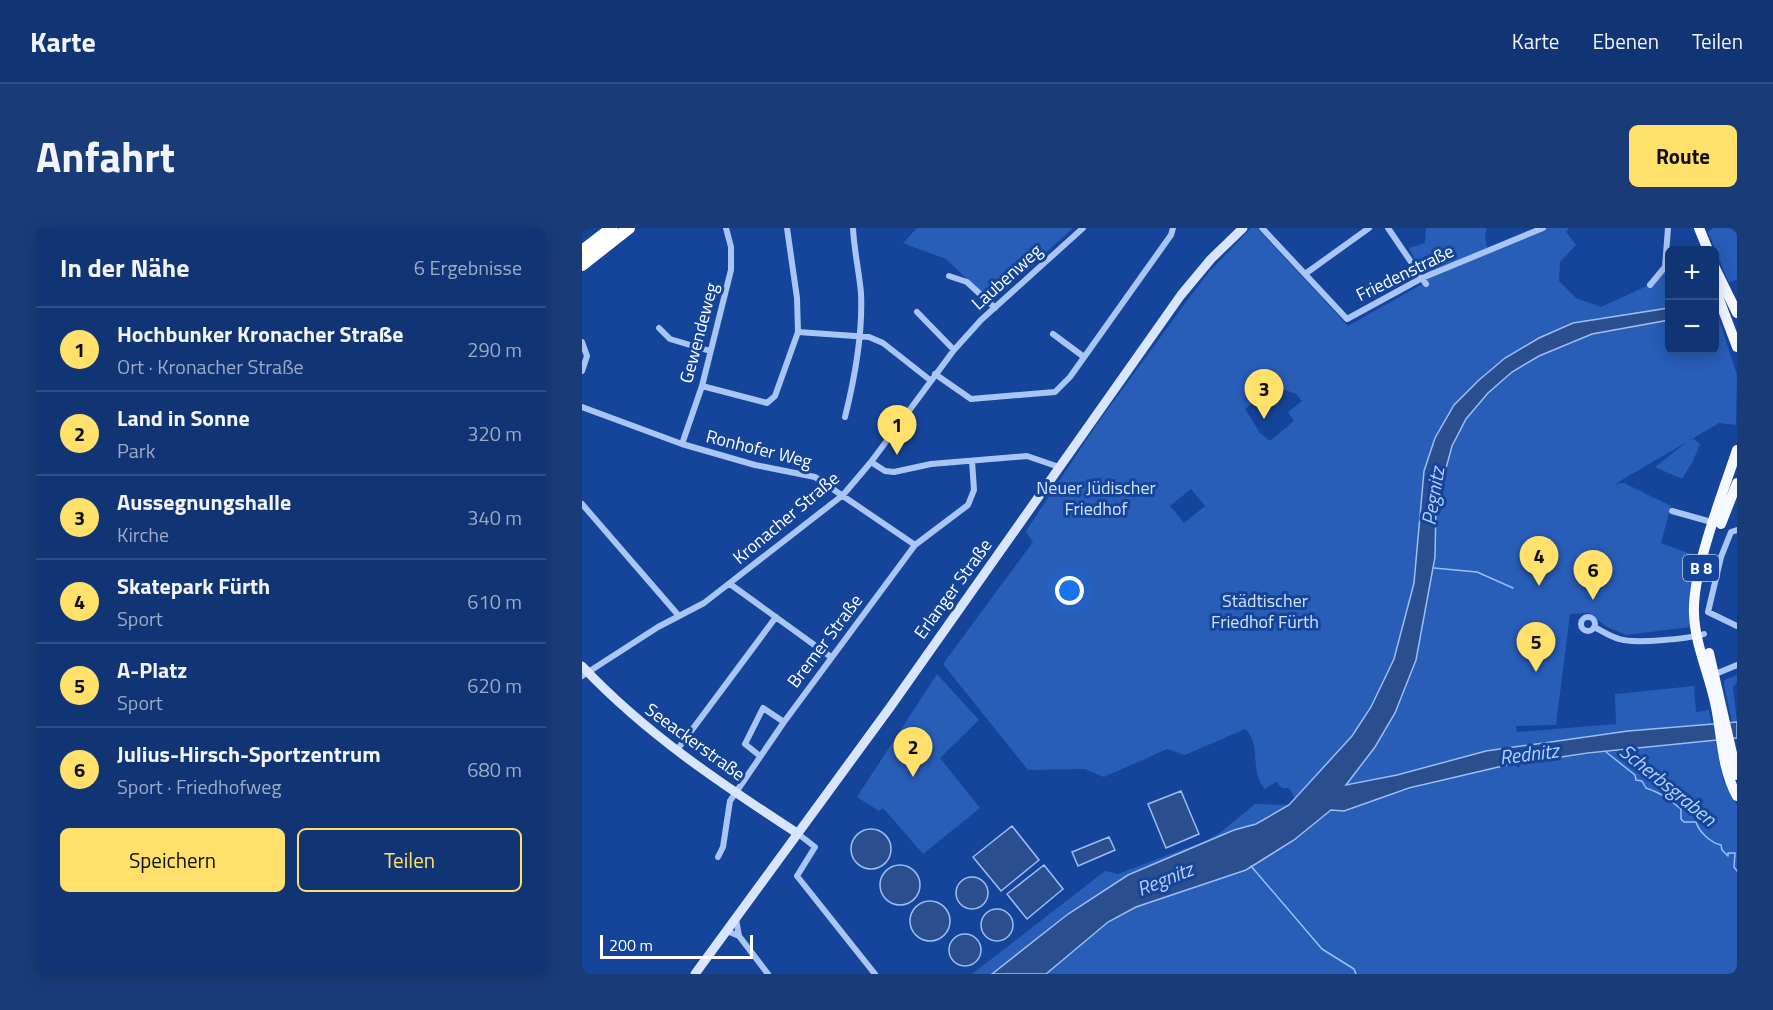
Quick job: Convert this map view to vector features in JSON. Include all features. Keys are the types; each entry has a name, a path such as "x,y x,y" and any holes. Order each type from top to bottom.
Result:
{"highway":[{"path":"582,251 612,228"},
{"path":"582,265 629,228"}],"main road":[{"name":"Erlanger Straße","path":"695,974 891,706 1181,295 1207,264 1243,228"},
{"path":"1696,230 1699,246"},
{"path":"1696,230 1706,246"},
{"path":"1719,276 1737,313"},
{"path":"1719,299 1737,347"},
{"name":"B 8","path":"1729,504 1737,450"},
{"name":"B 8","path":"1737,483 1729,504 1717,524 1694,601 1700,635 1720,708 1730,781 1737,796"},
{"name":"Seeackerstraße","path":"584,671 629,713 677,750 736,793 797,832"},
{"name":"B 8","path":"1727,747 1737,775"}],"street":[{"name":"Gewendeweg","path":"682,444 702,386 731,270 731,247 726,228"},
{"path":"702,386 767,403 775,396 798,332 797,298 787,228"},
{"path":"845,417 857,368 861,293 853,228"},
{"name":"Laubenweg","path":"871,462 954,350 995,308 1083,228"},
{"path":"798,332 859,336 883,343 932,377 971,399 1048,394 1061,388 1171,235 1173,228"},
{"path":"1262,228 1305,274 1369,228"},
{"path":"1388,228 1424,281"},
{"name":"Friedenstraße","path":"1305,274 1347,319 1424,281 1543,228"},
{"path":"1650,285 1665,267 1668,228"},
{"path":"949,276 967,282 995,308"},
{"path":"917,312 954,350"},
{"path":"659,328 670,339 710,351"},
{"path":"1053,334 1084,357"},
{"path":"582,371 587,356 583,344"},
{"name":"Ronhofer Weg","path":"582,407 682,444 755,465 814,477 915,545"},
{"path":"871,462 885,471 894,472 921,466 1027,456 1059,467"},
{"name":"Bremer Straße","path":"718,857 723,847 729,807 784,722 915,545 968,505 974,490 972,461"},
{"name":"Kronacher Straße","path":"584,671 680,616 730,584 843,495 871,462"},
{"path":"582,504 680,616"},
{"path":"1672,511 1717,524"},
{"path":"1737,530 1731,532 1721,557 1708,612 1737,626"},
{"path":"730,584 831,657"},
{"path":"677,750 776,617"},
{"path":"1594,627 1622,640 1700,635"},
{"path":"1712,675 1737,665"},
{"path":"760,756 745,744 763,708 784,722"},
{"path":"797,832 815,847 797,876 875,974"},
{"path":"736,919 739,936 768,974"},
{"path":"727,931 739,936"}],"green space":[{"path":"917,228 1073,228 991,302 946,259 903,243"},
{"path":"1251,228 1257,228 1348,326 1426,282 1409,248 1425,243 1426,228 1487,228 1485,235 1487,248 1541,228 1569,228 1566,232 1576,245 1560,262 1559,281 1576,298 1601,307 1649,285 1665,271 1665,354 1719,354 1719,319 1737,375 1736,425 1719,423 1615,484 1624,483 1671,506 1661,543 1699,557 1689,610 1690,627 1626,635 1607,627 1589,613 1570,614 1556,725 1516,726 1517,732 1616,724 1615,694 1694,686 1696,712 1709,710 1712,725 1628,731 1486,751 1397,775 1345,785 1375,747 1395,713 1416,660 1395,659 1371,707 1352,737 1296,797 1289,788 1282,788 1276,782 1265,789 1257,774 1253,742 1245,729 1185,755 1167,749 1104,777 1085,769 1028,770 943,664 1033,542 1026,532 1028,528 1097,424 1209,272","holes":["1274,386 1296,394 1302,401 1288,412 1294,421 1270,441 1260,433 1245,409","1191,489 1205,506 1184,523 1170,506"]},
{"path":"1713,228 1737,228 1737,279 1729,283 1719,259 1719,246 1714,246 1708,232"},
{"path":"1692,438 1700,444 1682,479 1655,467"},
{"path":"937,674 979,720 940,758 980,808 923,854 883,808 879,811 857,797"},
{"path":"1737,675 1737,682 1733,687 1737,722 1732,722 1724,685 1725,680"},
{"path":"1715,740 1723,780 1737,805 1737,974 1046,974 1108,922 1136,907 1230,874 1331,810 1506,764 1514,764 1519,768 1521,762"},
{"path":"1255,804 1289,805 1256,824 1234,830 1128,875 1068,913 992,974 972,974 1105,871 1118,874 1205,841 1221,832"}],"water":[{"path":"1665,309 1665,321 1592,334 1539,356 1512,372 1488,393 1466,419 1452,446 1436,505 1435,557 1416,660 1395,713 1375,747 1346,785 1397,775 1486,751 1628,731 1737,722 1737,738 1588,753 1507,765 1409,788 1344,811 1331,810 1294,840 1246,870 1136,907 1108,922 1046,974 992,974 1068,914 1128,875 1234,830 1256,824 1289,805 1352,736 1371,707 1394,659 1414,583 1424,471 1435,438 1454,405 1505,358 1539,338 1573,323"},
{"path":"1181,791 1199,834 1166,848 1148,804"},
{"path":"1012,826 1039,860 1001,891 973,857"},
{"path":"871,829 885,835 891,849 885,863 871,869 857,863 851,849 857,835"},
{"path":"1109,837 1115,850 1078,866 1072,852"},
{"path":"900,865 914,871 920,885 914,899 900,905 886,899 880,885 886,871"},
{"path":"1044,865 1063,889 1027,919 1007,894"},
{"path":"972,877 983,882 988,893 983,904 972,909 961,904 956,893 961,882"},
{"path":"930,901 944,907 950,921 944,935 930,941 916,935 910,921 916,907"},
{"path":"997,909 1008,914 1013,925 1008,936 997,941 986,936 981,925 986,914"},
{"path":"965,934 976,939 981,950 976,961 965,966 954,961 949,950 954,939"}],"waterway":[{"path":"1434,568 1477,572 1513,588"},
{"name":"Scherbsgraben","path":"1606,752 1635,775 1636,780 1642,781 1646,788 1657,792 1681,809 1681,819 1684,822 1696,822 1703,833 1713,842 1721,845 1722,850 1728,856 1728,853 1735,853 1734,867 1737,871"},
{"path":"1251,866 1322,949 1354,969 1356,974"}],"place":[{"name":"Aussegnungshalle","path":"1264,419"},
{"name":"Hochbunker Kronacher Straße","path":"897,455"},
{"name":"Skatepark Fürth","path":"1539,586"},
{"name":"Julius-Hirsch-Sportzentrum","path":"1593,600"},
{"name":"A-Platz","path":"1536,672"},
{"name":"Land in Sonne","path":"913,777"}],"park label":[{"name":"Neuer Jüdischer Friedhof","path":"1096,498"},
{"name":"Städtischer Friedhof Fürth","path":"1265,611"}],"water label":[{"name":"Pegnitz","path":"1433,496"},
{"name":"Rednitz","path":"1529,754"},
{"name":"Regnitz","path":"1165,879"}]}
